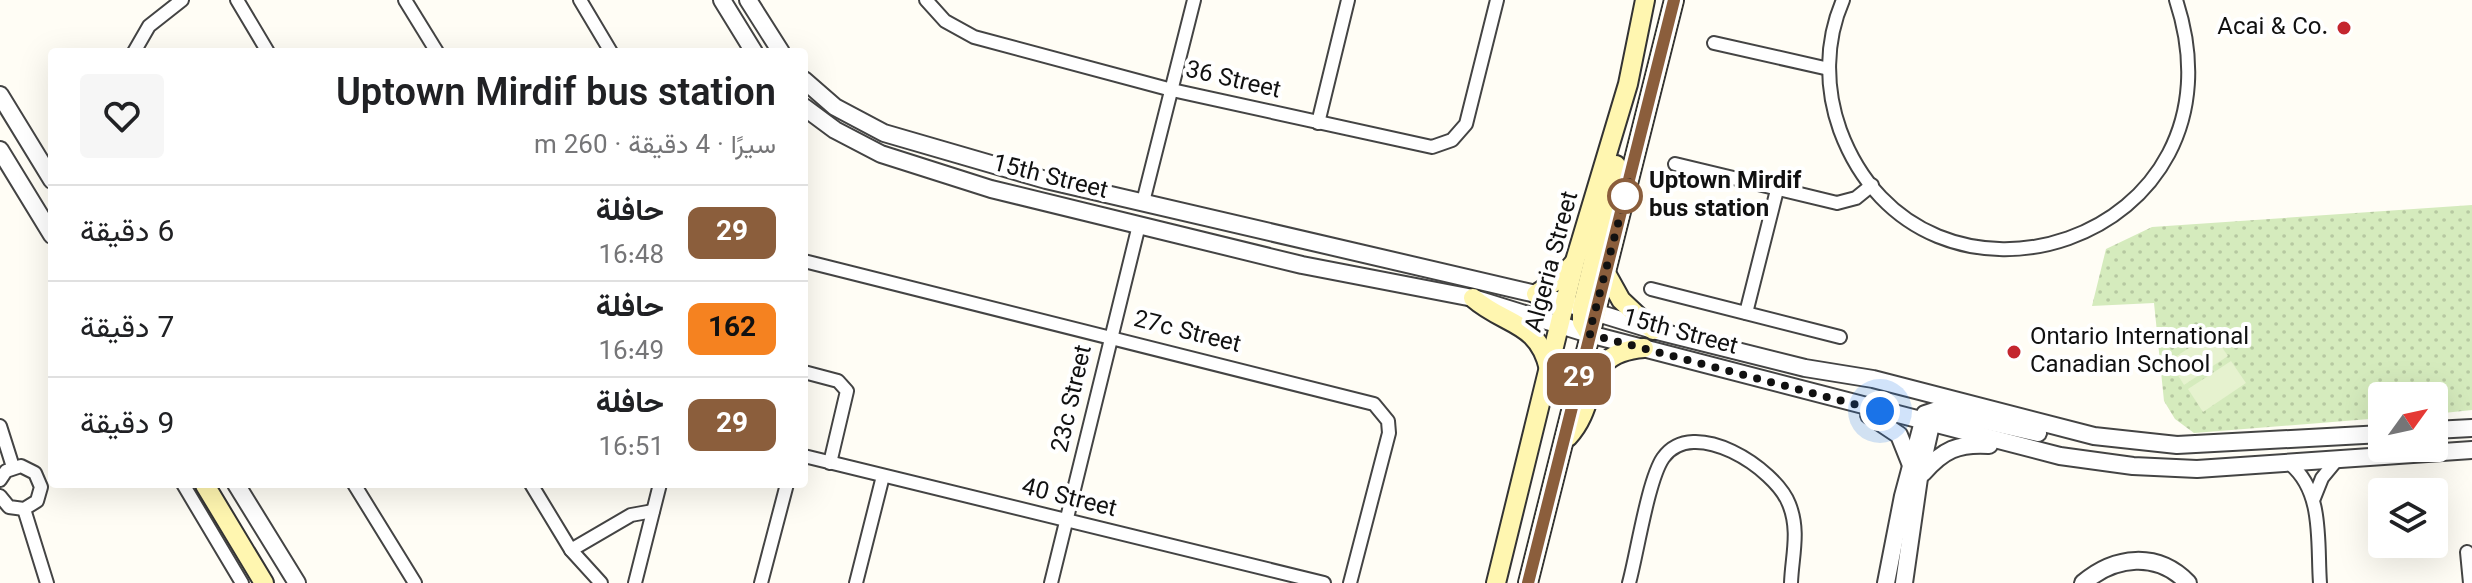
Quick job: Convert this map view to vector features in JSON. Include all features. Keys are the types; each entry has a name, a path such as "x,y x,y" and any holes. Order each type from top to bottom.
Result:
{"main road":[{"name":"Algeria Street","path":"1528,583 1589,334 1581,308 1575,261 1628,84 1645,0"},
{"name":"Algeria Street","path":"1496,583 1561,325 1581,308 1606,273 1674,0"},
{"path":"1581,308 1627,118 1628,84"},
{"path":"1536,294 1559,279 1575,261"},
{"path":"1606,273 1621,300 1653,330"},
{"path":"1473,298 1529,331 1540,344 1549,370"},
{"path":"1564,442 1583,418 1601,365 1617,353 1644,348"},
{"path":"206,488 264,583"}],"street":[{"path":"136,48 149,26 182,0"},
{"path":"237,0 266,48"},
{"path":"405,0 435,48"},
{"path":"580,0 609,48"},
{"path":"722,0 752,48"},
{"path":"748,0 778,48"},
{"name":"36 Street","path":"926,0 945,21 974,37 1172,90 1432,147 1452,140 1469,114 1497,0"},
{"path":"1143,202 1194,0"},
{"path":"1318,123 1348,0"},
{"path":"1843,0 1834,27 1829,69 1831,94 1841,131 1857,165 1872,185 1915,222 1967,245 2024,249 2052,245 2104,223 2147,186 2177,138 2190,82 2189,54 2176,0"},
{"path":"1714,43 1829,69"},
{"name":"15th Street","path":"808,83 835,107 884,133 1046,180 1536,294 1653,330 2068,430 2152,444 2368,435"},
{"path":"0,95 48,173"},
{"name":"15th Street","path":"808,110 835,130 881,154 991,189 1302,265 1473,298 1589,334 1852,403 1929,418 2014,446 2108,463 2165,469 2314,463 2472,450"},
{"path":"0,150 48,228"},
{"path":"1675,164 1837,203 1856,198 1872,185"},
{"path":"991,189 987,182 996,175 1027,182 1046,180"},
{"path":"1746,313 1777,190"},
{"name":"23c Street","path":"1051,583 1139,225"},
{"name":"27c Street","path":"808,262 1364,399 1382,411 1389,433 1350,583"},
{"path":"1651,289 1840,337"},
{"path":"808,373 838,381 847,391 830,463"},
{"path":"1886,583 1929,418 1919,392"},
{"path":"1852,403 1894,429 1907,448 1915,472 1904,583"},
{"path":"1929,418 2044,435 2068,430"},
{"path":"0,426 13,467"},
{"path":"2448,429 2472,428"},
{"path":"2312,439 2314,463"},
{"path":"1629,583 1660,465 1674,448 1696,443 1742,455 1764,469 1779,485 1790,506 1796,528 1791,583"},
{"path":"1915,472 1955,446 2014,446"},
{"name":"40 Street","path":"808,457 1324,583"},
{"path":"2314,498 2322,478 2336,461"},
{"path":"2290,464 2305,479 2314,498 2320,583"},
{"path":"0,480 13,467 29,468 46,478 37,501 24,509 9,507 0,496"},
{"path":"856,583 883,476"},
{"path":"185,488 242,583"},
{"path":"207,488 273,583"},
{"path":"238,488 297,583"},
{"path":"356,488 415,583"},
{"path":"533,488 571,550 601,583"},
{"path":"635,583 659,488"},
{"path":"761,583 786,488"},
{"path":"24,509 47,583"},
{"path":"571,550 631,515 653,511"},
{"path":"2467,552 2470,583"},
{"path":"2083,583 2103,568 2132,560 2158,563 2188,583"}],"green space":[{"path":"2472,205 2472,410 2448,413 2448,382 2368,382 2368,419 2194,433 2175,419 2164,401 2154,303 2092,306 2106,249 2152,227"},
{"path":"2212,333 2228,356 2184,385 2169,361"},
{"path":"2231,361 2246,383 2203,412 2188,389"}],"bus line":[{"name":"29","path":"1528,583 1674,0"}],"place":[{"name":"Acai & Co.","path":"2344,28"},
{"name":"Uptown Mirdif bus station","path":"1625,196"},
{"name":"Ontario International Canadian School","path":"2014,352"}],"route":[{"path":"1625,196 1629,182 1589,334 1880,411"}]}
